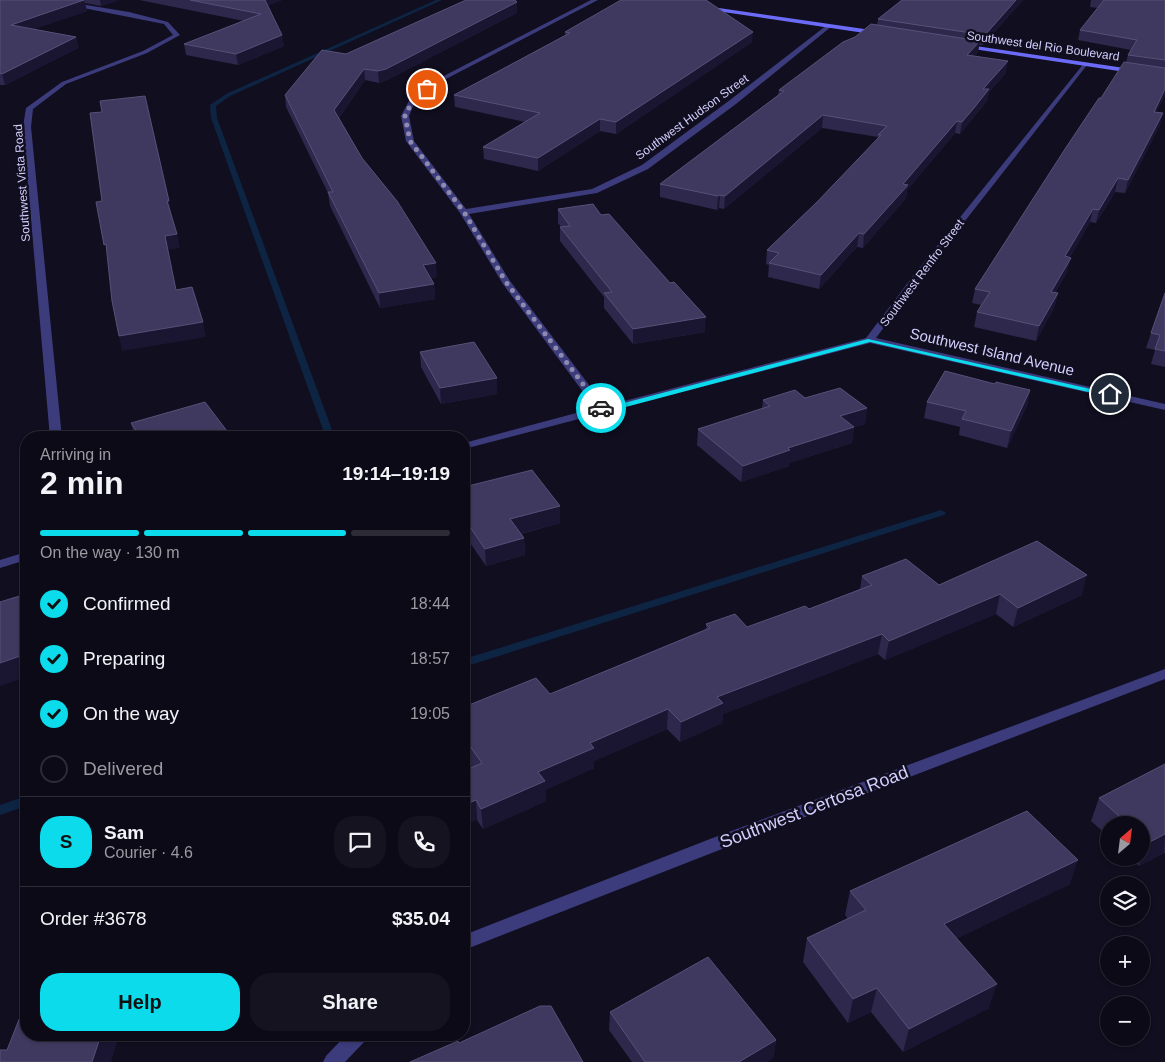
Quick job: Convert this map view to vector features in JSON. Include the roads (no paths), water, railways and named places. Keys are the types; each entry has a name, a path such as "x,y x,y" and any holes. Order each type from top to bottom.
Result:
{"street":[{"name":"Southwest Vista Road","path":"46,0 128,14 166,23 177,35 145,52 64,83 30,108 27,128 55,431"},
{"path":"595,0 440,80 414,98 405,116 410,141 464,212 506,282 603,411"},
{"path":"698,7 888,35"},
{"name":"Southwest Hudson Street","path":"464,212 594,191 645,167 733,102 829,26"},
{"name":"Southwest del Rio Boulevard","path":"957,45 1165,76"},
{"name":"Southwest Renfro Street","path":"470,444 870,340 919,274 1085,64"},
{"name":"Southwest Island Avenue","path":"870,340 1165,407"},
{"path":"0,564 20,558"},
{"name":"Southwest Certosa Road","path":"470,941 1165,674"},
{"path":"333,1062 352,1041"}],"waterway":[{"path":"328,431 214,118 213,105 228,95 440,0"},
{"path":"470,661 941,513"},
{"path":"0,810 20,803"}]}
